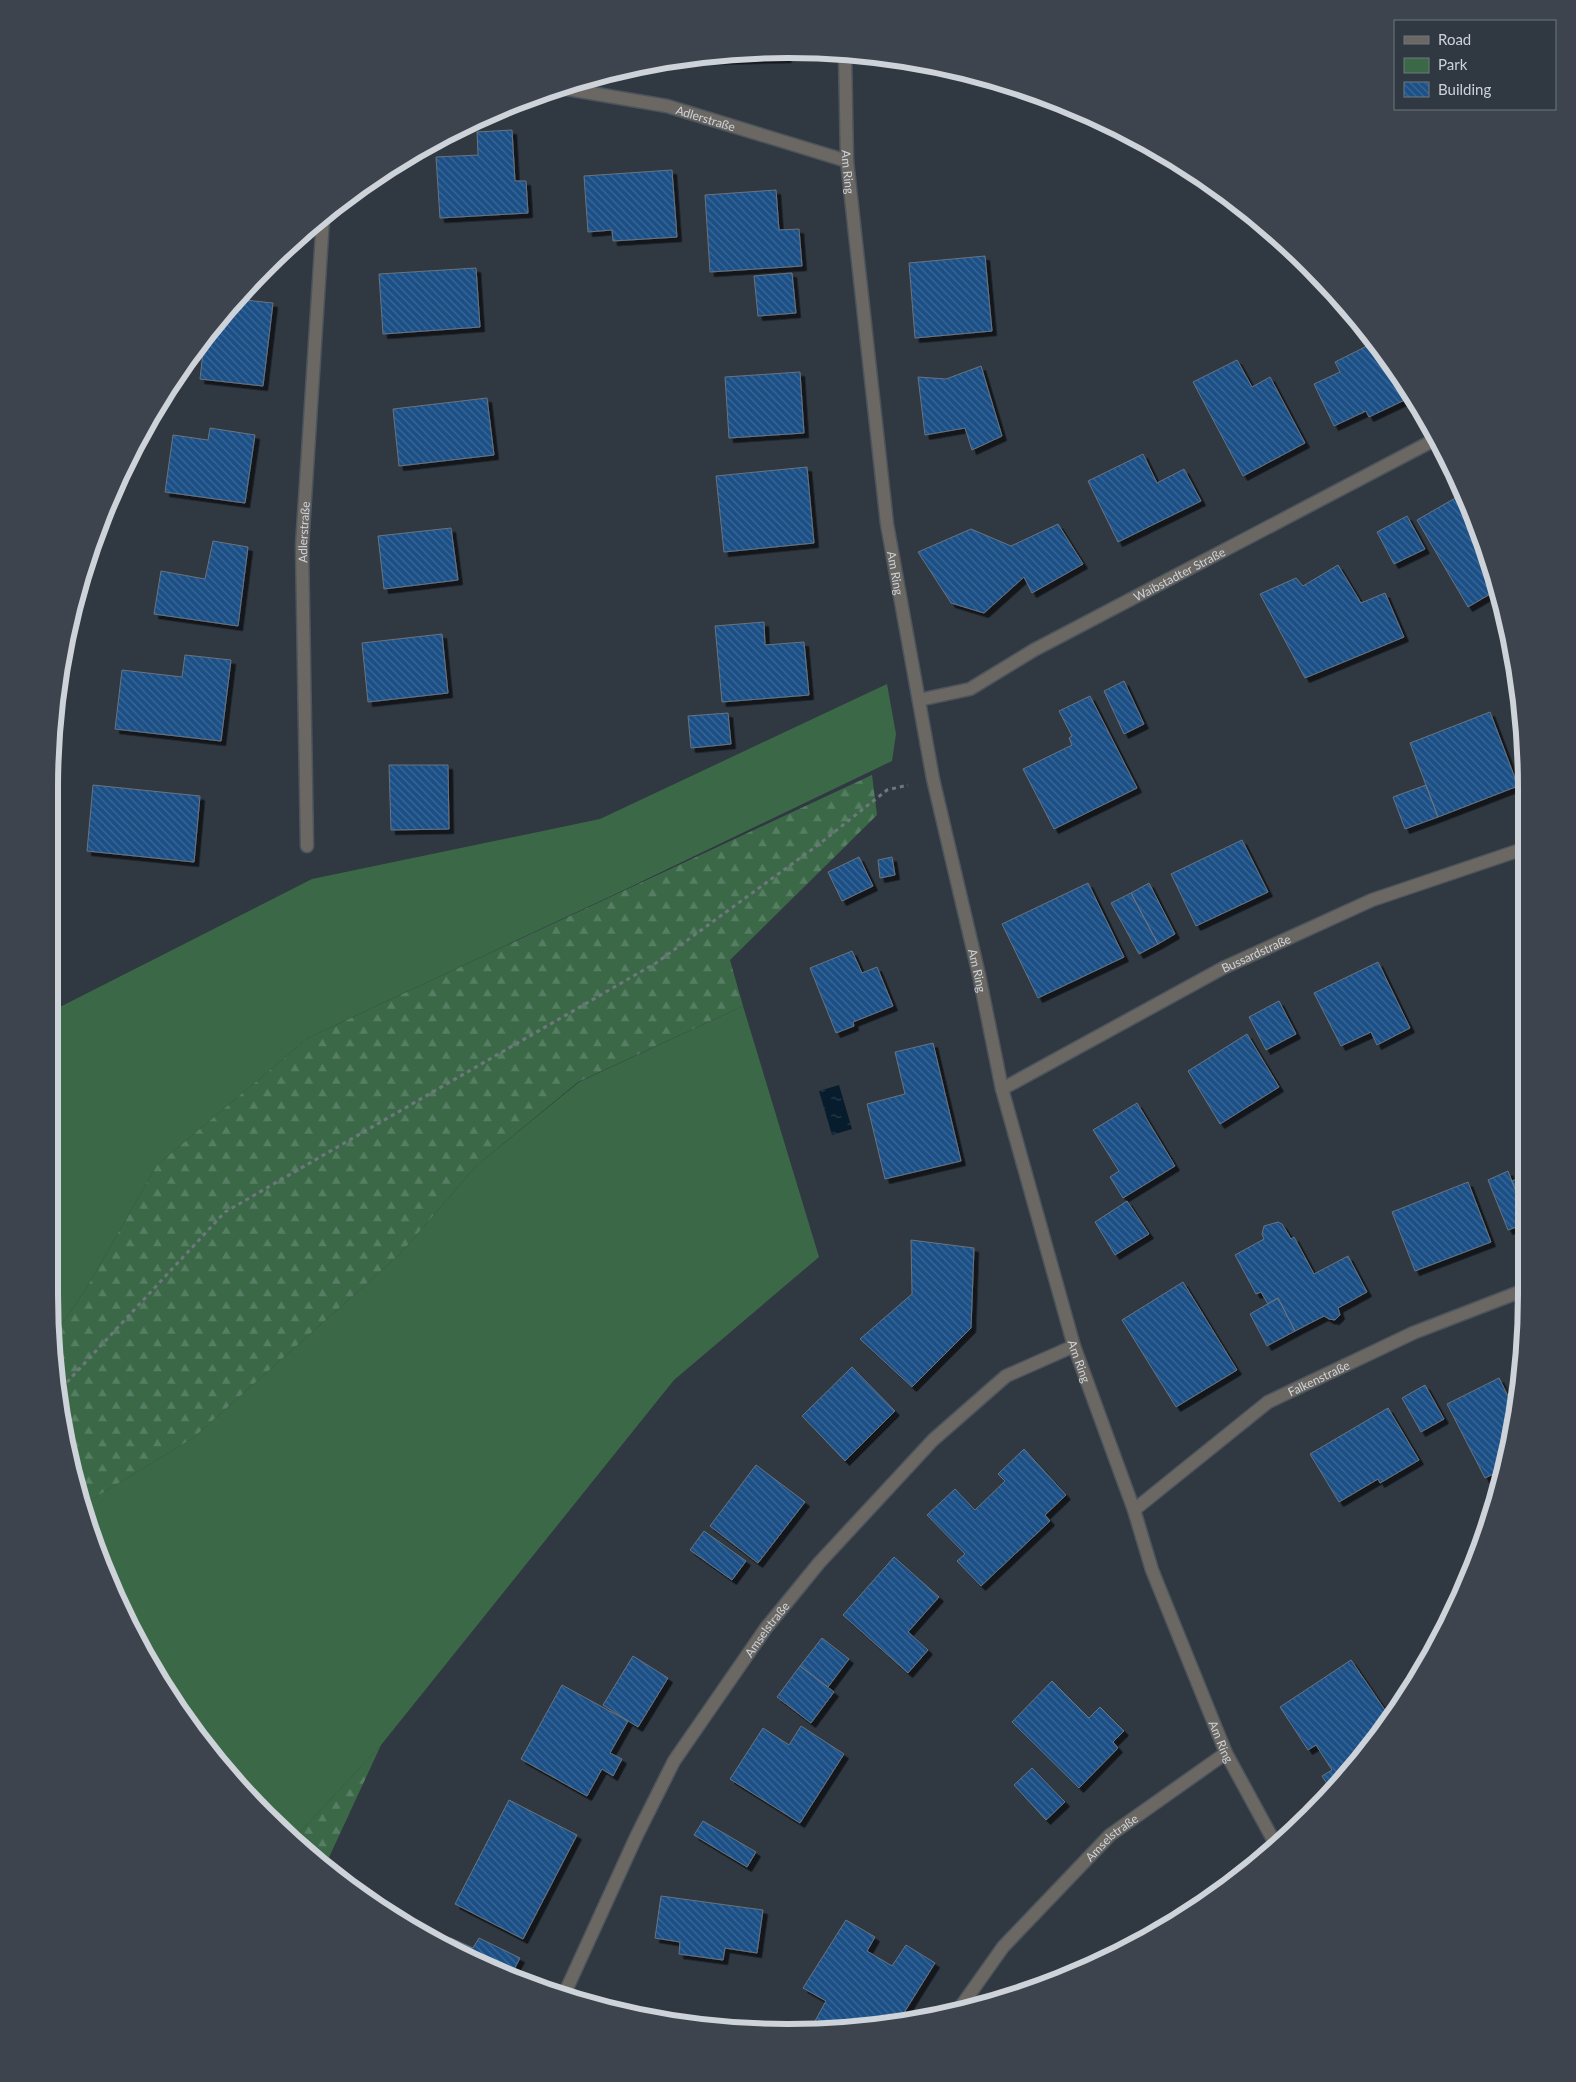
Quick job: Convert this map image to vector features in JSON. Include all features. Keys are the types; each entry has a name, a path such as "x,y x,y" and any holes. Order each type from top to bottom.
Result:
{"street":[{"name":"Am Ring","path":"845,60 847,161 887,524 933,779 980,975 1002,1089 1074,1346 1134,1510 1152,1570 1226,1753 1273,1840"},
{"name":"Adlerstraße","path":"573,90 667,106 847,161"},
{"name":"Adlerstraße","path":"307,846 302,546 323,225"},
{"name":"Waibstadter Straße","path":"919,700 970,688 1034,650 1431,442"},
{"name":"Bussardstraße","path":"1002,1089 1223,968 1372,900 1518,851"},
{"name":"Falkenstraße","path":"1134,1510 1268,1402 1413,1333 1518,1292"},
{"name":"Amselstraße","path":"566,1990 637,1835 674,1761 766,1628 819,1563 933,1440 1006,1376 1074,1346"},
{"name":"Amselstraße","path":"963,2003 1003,1947 1110,1835 1226,1753"}],"path":[{"path":"64,1386 225,1212 656,963 818,845 887,790 933,779"}],"green space":[{"path":"887,684 896,734 892,761 624,890 308,1038 157,1165 86,1289 59,1329 58,1008 312,879 600,819"},
{"path":"872,775 877,815 730,960 743,1006 578,1082 476,1166 400,1254 193,1438 88,1502 72,1437 64,1389 59,1329 86,1289 157,1165 308,1038"},
{"path":"743,1006 819,1257 674,1380 381,1745 297,1835 271,1811 208,1739 155,1659 113,1574 88,1502 193,1438 400,1254 476,1166 579,1082"},
{"path":"381,1745 327,1861 297,1835"}],"water":[{"path":"839,1085 852,1129 832,1135 819,1091"}],"building":[{"path":"512,130 515,181 526,181 528,213 440,218 436,157 478,155 477,132"},
{"path":"672,170 677,237 613,241 612,230 588,232 584,176"},
{"path":"776,190 779,230 799,229 802,266 710,272 705,195"},
{"path":"985,256 992,331 915,338 909,263"},
{"path":"476,268 480,327 383,334 379,274"},
{"path":"792,273 796,313 758,316 754,276"},
{"path":"245,300 273,303 263,386 200,379 203,350"},
{"path":"1369,345 1406,399 1369,417 1366,411 1334,426 1314,384 1340,372 1335,362"},
{"path":"1237,360 1252,387 1270,377 1305,443 1243,476 1193,382"},
{"path":"981,366 1002,436 972,450 965,428 925,435 918,377 946,379"},
{"path":"800,372 804,433 729,438 725,377"},
{"path":"487,398 494,455 399,466 393,409"},
{"path":"210,428 255,435 245,503 165,492 173,435 208,440"},
{"path":"1143,454 1157,483 1184,469 1201,501 1118,542 1088,481"},
{"path":"807,467 814,543 724,552 716,476"},
{"path":"1458,497 1480,553 1492,593 1468,607 1417,520"},
{"path":"1407,516 1425,549 1394,564 1377,532"},
{"path":"1058,524 1083,564 1032,593 1024,577 984,613 951,603 918,552 971,529 1011,546"},
{"path":"451,528 458,580 384,589 378,536"},
{"path":"213,541 248,547 238,626 154,614 161,571 205,579"},
{"path":"1338,565 1361,603 1385,593 1404,637 1305,678 1260,594 1296,578 1303,586"},
{"path":"764,622 765,645 804,642 809,695 722,702 715,626"},
{"path":"442,634 448,693 368,702 362,643"},
{"path":"185,655 231,660 221,741 115,729 122,670 182,677"},
{"path":"1124,681 1144,724 1124,734 1104,691"},
{"path":"1090,696 1137,788 1054,829 1023,769 1072,745 1069,738 1072,736 1059,711"},
{"path":"1490,712 1518,786 1438,817 1410,743"},
{"path":"728,713 731,744 691,748 688,716"},
{"path":"389,765 448,765 449,829 391,830"},
{"path":"93,785 200,796 194,862 87,851"},
{"path":"1426,785 1438,817 1405,829 1393,797"},
{"path":"1242,840 1268,892 1196,926 1171,874"},
{"path":"859,857 873,886 842,901 828,872"},
{"path":"892,857 895,875 880,878 878,860"},
{"path":"1088,883 1124,957 1038,998 1002,924"},
{"path":"1149,883 1175,934 1158,944 1131,893"},
{"path":"1131,893 1158,944 1139,954 1111,903"},
{"path":"852,951 862,973 877,967 893,1006 853,1022 854,1026 836,1033 810,968"},
{"path":"1378,962 1410,1028 1377,1045 1371,1032 1341,1046 1314,993"},
{"path":"1279,1001 1296,1034 1266,1050 1249,1017"},
{"path":"1247,1034 1279,1087 1220,1124 1188,1071"},
{"path":"933,1043 961,1161 885,1179 867,1104 905,1094 895,1052"},
{"path":"1137,1103 1175,1166 1123,1198 1110,1177 1119,1171 1093,1130"},
{"path":"1508,1171 1518,1197 1518,1226 1508,1230 1488,1180"},
{"path":"1518,1178 1518,1197 1512,1181"},
{"path":"1468,1182 1491,1242 1415,1271 1392,1212"},
{"path":"1127,1201 1149,1234 1115,1255 1095,1222"},
{"path":"1278,1222 1282,1224 1291,1239 1294,1237 1314,1274 1348,1256 1367,1292 1338,1308 1340,1315 1335,1320 1324,1316 1295,1331 1278,1298 1268,1304 1261,1292 1256,1294 1235,1255 1264,1239 1262,1234 1264,1226"},
{"path":"911,1240 974,1248 971,1328 912,1387 860,1339 912,1294"},
{"path":"1183,1282 1237,1370 1176,1407 1122,1320"},
{"path":"1278,1298 1295,1331 1267,1346 1250,1314"},
{"path":"852,1367 895,1411 845,1461 802,1416"},
{"path":"1499,1378 1510,1400 1496,1473 1485,1478 1447,1404"},
{"path":"1425,1385 1444,1419 1421,1432 1402,1398"},
{"path":"1388,1408 1419,1460 1380,1483 1378,1479 1339,1502 1310,1454"},
{"path":"1024,1449 1066,1495 1045,1515 1050,1521 981,1586 957,1561 965,1554 927,1515 955,1489 975,1510 1005,1481 998,1474"},
{"path":"756,1465 805,1502 758,1563 710,1526"},
{"path":"704,1531 746,1561 732,1580 690,1550"},
{"path":"894,1557 939,1597 908,1632 928,1650 908,1673 843,1615"},
{"path":"822,1638 849,1659 828,1687 800,1666"},
{"path":"633,1656 668,1678 638,1727 603,1705"},
{"path":"1351,1660 1386,1712 1368,1739 1328,1785 1322,1776 1332,1770 1316,1745 1308,1750 1280,1707"},
{"path":"800,1666 834,1692 811,1723 777,1697"},
{"path":"1052,1681 1089,1718 1100,1707 1124,1731 1113,1742 1118,1748 1079,1788 1012,1722"},
{"path":"562,1685 628,1721 610,1753 622,1759 613,1776 602,1769 587,1796 521,1759"},
{"path":"801,1726 844,1754 800,1823 730,1779 763,1728 789,1745"},
{"path":"1032,1768 1065,1802 1046,1820 1014,1785"},
{"path":"509,1800 577,1835 523,1939 455,1904"},
{"path":"703,1821 756,1852 747,1867 694,1835"},
{"path":"661,1896 763,1910 757,1953 725,1948 723,1960 679,1954 680,1942 655,1938"},
{"path":"846,1920 875,1937 867,1951 892,1966 906,1945 935,1963 903,2015 836,2023 814,2023 826,2001 803,1988"},
{"path":"1156,1921 1158,1924 1153,1927 1141,1933"},
{"path":"451,1938 473,1948 479,1938 520,1958 513,1971 447,1940"}]}
